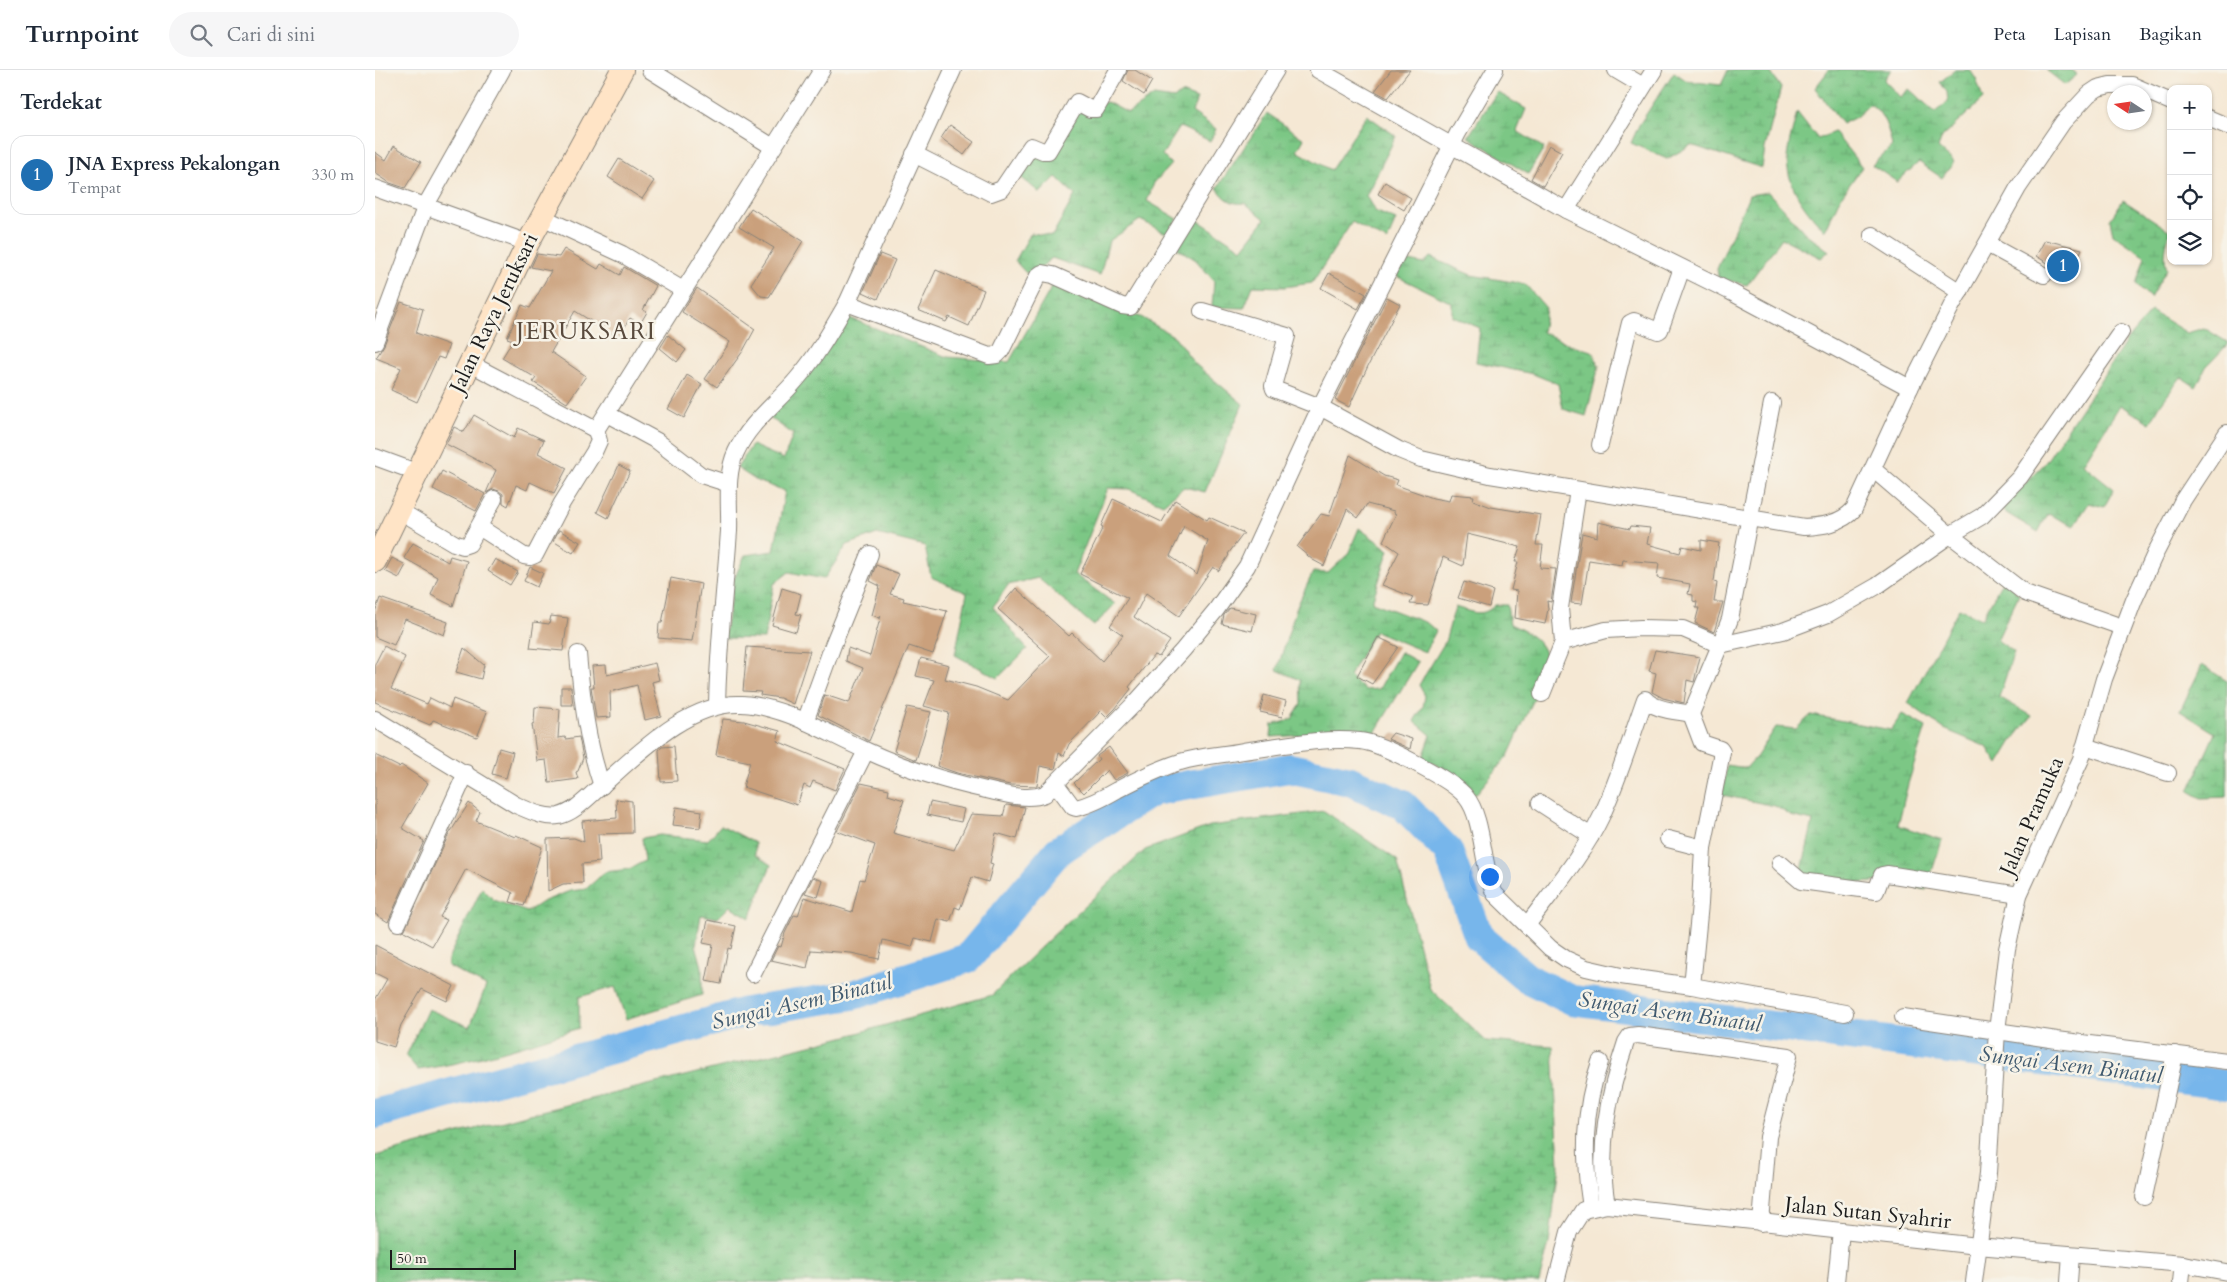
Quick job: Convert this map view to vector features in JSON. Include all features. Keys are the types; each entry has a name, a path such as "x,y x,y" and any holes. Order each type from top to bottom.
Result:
{"street":[{"path":"375,342 426,205 501,70"},
{"name":"Jalan Raya Jeruksari","path":"375,560 528,243 623,70"},
{"path":"650,70 773,146"},
{"path":"479,527 524,556 530,558 535,555 562,503 598,443 596,430 773,146 823,70"},
{"path":"717,706 729,530 729,484 735,454 746,433 796,380 821,348 847,303 953,70"},
{"path":"914,154 991,193 1002,189 1031,146 1048,151 1077,102 1090,109 1096,109 1118,70"},
{"path":"847,303 989,356 997,355 1001,351 1038,276 1043,273 1053,275 1122,306 1131,307 1276,70"},
{"path":"1318,70 1455,141 1566,210 1682,268 1910,388"},
{"path":"375,719 516,805 535,813 551,816 559,816 577,807 652,743 684,720 717,706 756,704 772,708 912,770 1008,795 1040,796 1056,784 1183,650 1247,566 1320,407 1455,141 1495,70"},
{"path":"1616,70 1643,86"},
{"path":"1566,210 1654,70"},
{"path":"1202,311 1287,336 1273,388 1320,407 1399,450 1421,459 1490,475 1578,490 1804,527 1819,526 1839,521 1854,509 1910,388 1960,292 2018,188 2063,122 2089,94 2098,88 2110,85 2132,85 2167,100"},
{"path":"2212,120 2227,126"},
{"path":"375,188 528,243"},
{"path":"542,217 623,254 683,290"},
{"path":"1872,235 1960,292"},
{"path":"1987,244 2044,275"},
{"path":"1600,445 1630,323 1634,321 1660,330 1682,268"},
{"path":"1563,642 1606,630 1641,628 1683,629 1722,640 1783,631 1828,614 1877,586 1949,534 1982,516 2020,477 2121,332"},
{"path":"469,363 596,430"},
{"path":"1692,986 1703,848 1722,750 1702,743 1691,714 1730,618 1772,403"},
{"path":"607,414 657,441 701,475 729,484"},
{"name":"Jalan Pramuka","path":"1974,1282 1977,1246 1989,1173 1993,1075 1997,1034 2007,949 2019,895 2085,746 2104,679 2122,627 2155,554 2183,500 2227,433"},
{"path":"375,457 416,472"},
{"path":"1873,470 1936,521 1949,534 2025,593 2122,627"},
{"path":"1542,694 1563,642 1560,608 1578,490"},
{"path":"400,511 454,543 463,546 469,544 494,499"},
{"path":"805,722 833,645 870,554"},
{"path":"577,654 588,734 593,760 602,786"},
{"path":"1528,924 1591,836 1618,777 1645,699 1656,706 1691,714"},
{"path":"1056,784 1073,807 1076,808 1100,799 1151,772 1203,756 1323,740 1371,743 1433,772 1453,784 1467,797 1472,806 1486,856 1490,885 1506,905 1551,948 1566,959 1585,968 1621,976 1692,986 1845,1013"},
{"path":"2085,746 2168,772"},
{"path":"753,974 866,751"},
{"path":"398,923 466,773"},
{"path":"1539,803 1591,836"},
{"path":"1668,839 1703,848"},
{"path":"1780,863 1796,878 1807,882 1876,891 1882,875 1887,874 2019,895"},
{"path":"1903,1017 1997,1034 2227,1061"},
{"path":"1610,1205 1603,1159 1606,1116 1626,1042 1630,1036 1638,1035 1789,1056 1768,1137 1761,1223"},
{"path":"2144,1196 2174,1056"},
{"path":"1556,1282 1569,1232 1583,1210 1591,1208 1586,1174 1585,1124 1592,1086 1600,1062"},
{"name":"Jalan Sutan Syahrir","path":"1591,1208 1610,1205 1977,1246 2183,1264 2227,1272"},
{"path":"1836,1282 1841,1231"},
{"path":"2069,1282 2071,1255"},
{"path":"2181,1282 2183,1264"}],"green space":[{"path":"1728,70 1769,70 1781,88 1765,148 1762,168 1691,145 1667,159 1631,143 1639,125 1674,72 1687,81 1721,85"},
{"path":"1829,70 1891,70 1884,80 1900,97 1909,89 1935,112 1948,102 1947,92 1940,82 1955,70 1970,70 1976,79 1983,99 1942,137 1938,148 1954,162 1942,178 1919,162 1897,182 1872,165 1892,146 1887,128 1879,112 1870,104 1856,117 1842,124 1815,88"},
{"path":"2046,70 2071,70 2077,75 2065,85"},
{"path":"1497,92 1526,109 1517,131 1544,148 1528,174 1468,137"},
{"path":"1181,93 1197,99 1192,112 1216,129 1210,141 1180,127 1162,155 1171,164 1154,183 1147,201 1178,219 1168,234 1140,220 1109,241 1100,275 1052,258 1034,273 1026,273 1015,261 1031,233 1052,236 1075,195 1056,177 1040,193 1017,174 1034,150 1048,155 1079,110 1107,102 1128,113 1154,96 1174,99"},
{"path":"1797,112 1818,139 1834,132 1862,167 1840,198 1825,231 1800,199 1788,171 1788,149"},
{"path":"1267,113 1304,139 1297,151 1331,170 1367,115 1396,136 1366,196 1375,211 1396,220 1387,241 1352,222 1312,283 1284,287 1253,286 1244,308 1212,307 1214,281 1196,260 1177,248 1196,219 1242,249 1265,219 1245,203 1236,203 1229,200 1217,188"},
{"path":"1768,192 1805,233 1829,251 1821,258 1782,238 1747,285 1718,278 1717,269 1749,195"},
{"path":"2123,200 2167,229 2165,255 2167,269 2150,298 2136,284 2145,256 2113,234 2110,220"},
{"path":"1430,257 1471,275 1525,284 1546,308 1542,332 1573,346 1592,351 1599,366 1586,416 1563,409 1558,384 1533,374 1476,362 1480,328 1452,316 1452,303 1396,276 1405,260 1424,264"},
{"path":"1054,283 1118,311 1141,317 1175,337 1195,364 1243,404 1205,492 1184,487 1163,504 1129,489 1108,488 1074,574 1115,604 1094,626 1038,578 1008,585 993,607 1027,649 998,678 955,655 967,593 931,577 925,546 877,534 847,545 824,579 789,572 774,584 764,639 724,638 734,579 745,555 774,551 785,491 757,481 737,468 752,445 784,459 793,434 769,417 828,348 850,318 947,357 1009,362"},
{"path":"2151,311 2187,333 2204,328 2227,342 2227,345 2206,367 2196,387 2181,377 2150,423 2120,405 2083,464 2114,489 2104,507 2089,503 2074,526 2048,514 2038,532 2003,511 2003,506 2045,463 2129,337"},
{"path":"1359,528 1389,550 1372,602 1427,623 1436,631 1425,652 1375,631 1349,676 1365,690 1379,689 1400,652 1418,662 1371,739 1324,734 1271,737 1272,725 1292,719 1301,704 1300,680 1277,670 1296,609 1313,572 1328,573 1348,554"},
{"path":"2003,580 2019,594 1997,640 2014,652 1999,697 2032,716 2012,741 1998,764 1987,747 1944,729 1908,703 1959,608 1982,619"},
{"path":"1495,605 1507,605 1510,624 1525,631 1537,640 1547,659 1548,668 1508,756 1475,795 1455,775 1423,758 1431,735 1414,721 1423,707 1425,696 1419,685 1445,642 1455,607 1481,613 1486,612"},
{"path":"2202,665 2227,681 2227,797 2201,798 2189,791 2215,733 2180,711"},
{"path":"1902,714 1926,727 1908,784 1898,825 1942,840 1926,890 1888,881 1798,887 1813,821 1791,816 1775,806 1722,795 1727,765 1746,768 1757,756 1776,727 1796,729 1811,715 1891,730"},
{"path":"1324,811 1397,860 1430,989 1486,1041 1553,1046 1559,1165 1549,1243 1539,1282 375,1282 375,1156 526,1115 847,1036 992,995 1145,850 1210,826"},
{"path":"721,825 755,843 755,855 771,865 750,918 730,906 718,918 701,915 696,945 702,967 702,995 626,1019 615,987 579,997 579,1028 520,1047 439,1067 418,1070 406,1056 428,1009 470,1027 486,986 448,966 448,959 482,888 494,900 527,912 542,902 570,891 586,889 605,872 629,869 645,861 642,838 660,835 708,840"}],"building":[{"path":"1128,70 1135,70 1152,81 1144,95 1123,81"},
{"path":"1391,70 1410,70 1388,98 1375,91"},
{"path":"950,125 974,142 964,155 941,138"},
{"path":"1549,145 1562,152 1543,186 1531,179"},
{"path":"394,146 421,162 405,188 390,183 375,173 375,152 386,160"},
{"path":"619,159 654,181 642,199 608,177"},
{"path":"1385,182 1411,198 1404,210 1378,194"},
{"path":"751,208 803,241 769,297 761,296 751,284 774,248 739,227"},
{"path":"2045,240 2082,249 2069,276 2036,256"},
{"path":"564,249 598,269 601,264 620,275 624,267 656,286 643,310 647,312 640,324 630,318 618,338 575,311 551,352 586,376 567,403 533,382 536,378 502,358 513,340 507,338 522,305 530,308 551,271 531,267 537,254 559,257"},
{"path":"880,254 895,260 878,299 863,292"},
{"path":"936,270 984,290 969,326 949,317 946,322 918,310"},
{"path":"1329,273 1366,294 1358,309 1321,288"},
{"path":"697,288 755,329 743,351 717,387 705,379 730,342 682,312"},
{"path":"1387,297 1400,304 1349,407 1335,400"},
{"path":"401,302 423,309 416,333 449,345 444,359 438,357 417,402 391,390 401,368 376,358 384,345"},
{"path":"668,335 686,350 677,362 660,348"},
{"path":"687,375 702,384 684,418 668,409"},
{"path":"474,415 514,438 518,428 544,440 538,453 567,468 554,493 530,482 527,490 516,485 508,506 503,503 503,494 499,491 493,489 486,493 496,470 446,444 454,427 464,432"},
{"path":"1350,455 1384,476 1398,480 1396,485 1433,498 1449,501 1451,494 1474,496 1473,500 1491,507 1541,515 1536,545 1543,545 1540,568 1556,569 1551,602 1547,601 1548,609 1545,624 1515,618 1517,591 1511,590 1518,562 1515,562 1520,547 1467,534 1463,566 1443,557 1428,605 1410,604 1413,597 1382,585 1399,552 1383,541 1396,514 1394,511 1367,504 1358,518 1347,509 1324,566 1297,547 1321,514 1329,516"},
{"path":"619,465 630,471 608,518 597,512"},
{"path":"442,471 485,494 476,511 433,489"},
{"path":"1113,499 1162,522 1175,500 1207,520 1209,517 1244,533 1228,554 1219,571 1213,567 1179,616 1146,593 1134,617 1170,641 1159,657 1154,655 1129,687 1131,689 1115,709 1107,717 1101,711 1069,744 1064,756 1059,753 1055,769 1040,766 1037,786 1010,785 957,773 937,766 949,713 924,706 934,680 916,676 921,658 949,665 945,679 976,687 1008,700 1050,656 998,609 1016,588 1069,636 1072,633 1102,661 1123,635 1110,626 1128,598 1080,574 1103,527 1101,526","holes":["1184,526 1208,541 1197,575 1170,556"]},
{"path":"1598,522 1630,529 1631,526 1650,528 1647,544 1680,553 1682,546 1701,550 1701,540 1719,543 1714,582 1717,583 1714,602 1723,602 1714,632 1695,623 1699,608 1696,608 1697,602 1693,601 1693,595 1688,594 1690,584 1657,578 1659,563 1623,560 1622,565 1589,560 1582,604 1571,603 1582,533 1597,537"},
{"path":"559,530 580,542 573,553 553,541"},
{"path":"413,543 448,562 450,556 467,561 453,606 431,595 438,577 404,558"},
{"path":"392,558 406,565 399,578 385,571"},
{"path":"495,559 518,572 510,585 488,571"},
{"path":"876,565 899,574 890,594 904,598 903,601 947,611 933,654 909,646 869,741 818,715 825,695 849,703 863,668 846,661 848,648 870,656 881,615 880,618 872,615 880,586 870,581"},
{"path":"530,567 543,573 537,587 524,581"},
{"path":"671,578 701,584 692,641 658,638 659,623 662,623"},
{"path":"1464,582 1493,591 1489,607 1458,598"},
{"path":"782,588 801,594 796,614 801,615 796,632 772,625"},
{"path":"380,598 448,622 444,635 405,619 394,645 375,637 375,612"},
{"path":"1230,608 1256,614 1252,631 1222,624 1224,615"},
{"path":"551,616 568,618 563,651 530,648 534,622 549,624"},
{"path":"1378,637 1398,647 1372,684 1357,676"},
{"path":"384,646 405,657 391,689 427,704 430,698 450,708 453,699 487,712 477,737 433,720 430,725 375,702 375,664"},
{"path":"747,647 810,651 793,704 780,698 760,695 761,692 743,691"},
{"path":"464,648 484,665 481,679 456,672"},
{"path":"1655,650 1700,657 1694,682 1687,680 1684,703 1663,698 1652,692 1656,673 1649,671"},
{"path":"655,663 659,680 652,682 661,716 645,720 637,685 610,692 611,717 596,718 591,687 594,687 592,666 606,665 607,675"},
{"path":"561,687 571,687 573,705 561,705"},
{"path":"1264,695 1286,701 1282,717 1260,712"},
{"path":"535,707 560,709 558,738 579,737 583,758 576,772 578,779 549,783 546,760 537,761 532,724 534,723"},
{"path":"907,707 931,712 916,760 894,751"},
{"path":"723,719 744,721 780,731 777,741 845,769 835,790 813,781 810,788 804,785 797,805 743,787 750,762 716,755"},
{"path":"1393,733 1412,739 1410,749 1388,739"},
{"path":"674,746 677,781 661,782 659,750 662,747"},
{"path":"1109,747 1128,773 1114,780 1107,770 1084,793 1074,783 1099,759 1097,756"},
{"path":"499,748 513,752 506,778 492,774"},
{"path":"375,755 399,767 401,765 428,783 402,828 424,841 388,922 375,914"},
{"path":"861,783 889,789 888,795 904,800 893,833 954,850 971,814 1003,816 1006,805 1025,807 1017,839 996,833 990,863 993,864 988,882 972,877 960,909 955,907 950,922 938,919 932,942 915,938 912,947 883,940 879,959 851,953 811,950 807,968 771,960 778,946 781,947 785,933 794,915 798,916 804,897 852,912 860,879 864,880 875,845 837,831"},
{"path":"616,799 632,801 633,833 598,834 600,862 582,864 583,883 563,884 548,891 547,839 574,838 584,842 582,821 617,818"},
{"path":"930,802 964,809 961,822 927,815"},
{"path":"469,803 480,812 476,821 515,837 516,835 542,847 524,906 510,902 513,893 466,869 440,917 447,920 432,946 404,931 448,836"},
{"path":"676,807 702,811 700,828 673,825"},
{"path":"813,877 823,881 818,897 805,893"},
{"path":"708,920 736,926 731,949 728,948 721,984 706,981 713,945 703,943"},
{"path":"375,945 454,986 447,1001 422,989 401,1025 394,1047 375,1041 375,1000 387,979 375,973"}],"waterway":[{"name":"Sungai Asem Binatul","path":"375,1114 746,1012 853,995 968,958 1058,851 1153,791 1289,768 1350,781 1403,805 1448,851 1479,937 1528,979 1572,1000 2227,1085"}],"place":[{"name":"JNA Express Pekalongan","path":"2063,266"}],"district":[{"name":"JERUKSARI","path":"586,331"}]}
